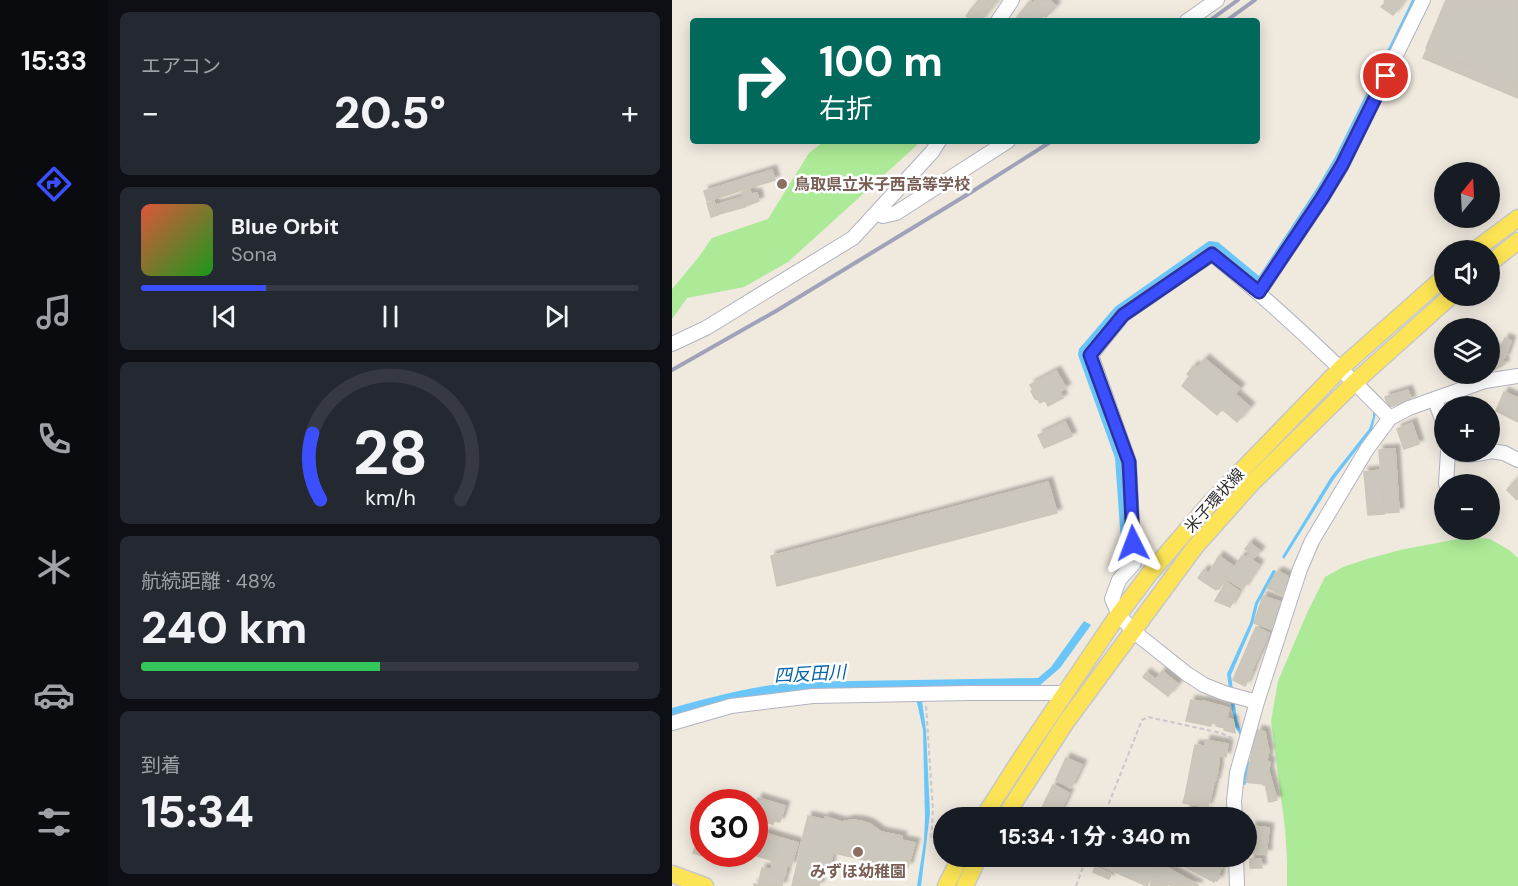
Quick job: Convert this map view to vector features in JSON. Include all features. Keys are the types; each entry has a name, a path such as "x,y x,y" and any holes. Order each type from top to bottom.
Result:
{"main road":[{"path":"1488,240 1518,218"},
{"path":"1500,255 1518,241"},
{"name":"米子環状線","path":"990,807 1065,693 1150,573 1212,501 1341,368 1434,286"},
{"name":"米子環状線","path":"1011,807 1066,722 1195,547 1252,483 1355,382 1440,306"},
{"path":"946,886 956,867"},
{"path":"966,886 974,867"},
{"path":"672,874 705,886"}],"street":[{"path":"1000,18 1012,0"},
{"path":"1191,18 1217,0"},
{"path":"1259,292 1342,165 1423,0"},
{"path":"672,344 706,328 853,238 937,144"},
{"path":"877,213 883,216 896,213 1003,144"},
{"path":"1257,702 1238,698 1204,685 1133,632 1119,615 1112,599 1119,580 1134,563 1129,462 1090,355 1123,315 1212,254 1259,292 1341,368 1390,418"},
{"path":"1443,396 1485,381 1518,375"},
{"path":"1234,807 1237,773 1257,702 1300,569 1312,541 1367,449 1390,418 1434,399"},
{"path":"1500,453 1518,460"},
{"path":"672,723 731,706 813,696 1065,693"},
{"path":"1236,867 1237,886"}],"path":[{"path":"920,694 928,722 933,810 931,841"},
{"path":"1107,807 1142,720 1145,718 1221,733 1245,746"},
{"path":"1076,886 1083,867"}],"green space":[{"path":"820,144 917,144 788,262 744,287 687,298 672,319 672,289 712,238 768,219 809,153"},
{"path":"1452,540 1492,540 1518,558 1518,886 1287,886 1285,828 1271,721 1278,681 1325,577 1343,567 1400,550"}],"water":[{"path":"1412,0 1418,0 1338,164 1259,287 1212,248 1085,353 1125,464 1130,555 1122,556 1115,458 1078,355 1079,349 1115,307 1209,241 1218,242 1259,276 1335,157"},
{"path":"1373,412 1376,413 1372,430 1334,479 1284,559 1282,557 1331,477 1369,429"},
{"path":"1273,570 1276,571 1258,604 1253,624 1231,675 1241,737 1236,728 1232,710 1227,674 1250,623 1255,603"},
{"path":"1084,621 1091,625 1060,668 1039,686 919,689 926,730 930,813 921,886 917,886 925,819 923,730 914,689 776,693 750,697 672,717 672,708 732,692 794,682 1038,678 1051,667"}],"building":[{"path":"979,0 989,0 974,18 966,16"},
{"path":"991,0 998,0 983,18 976,18"},
{"path":"1036,0 1049,0 1056,6 1046,17 1044,15 1041,18 1016,18 1030,1 1033,4"},
{"path":"1385,0 1404,0 1393,15 1381,7"},
{"path":"1446,0 1518,0 1518,87 1426,48"},
{"path":"1427,49 1518,87 1518,98 1423,58"},
{"path":"772,170 775,180 707,201 704,191"},
{"path":"750,190 751,194 757,193 759,201 746,206 742,192"},
{"path":"742,197 745,207 719,214 716,205"},
{"path":"714,201 718,215 711,217 707,203"},
{"path":"1505,338 1511,341 1505,358 1500,354"},
{"path":"1500,355 1505,364 1500,367"},
{"path":"1205,359 1240,388 1235,394 1250,407 1237,422 1222,409 1217,415 1182,386 1190,376 1187,374"},
{"path":"1056,371 1066,388 1060,392 1063,398 1048,406 1045,400 1040,403 1037,398 1035,399 1030,385"},
{"path":"1408,390 1411,400 1389,407 1385,397"},
{"path":"1504,392 1518,398 1518,422 1500,413 1500,402"},
{"path":"1065,422 1072,436 1044,448 1038,435"},
{"path":"1412,423 1419,444 1404,449 1397,429"},
{"path":"1395,449 1399,512 1384,513 1379,450"},
{"path":"1381,470 1384,514 1368,515 1364,472"},
{"path":"1518,479 1518,499 1516,499 1507,490"},
{"path":"1048,482 1057,513 777,586 771,556"},
{"path":"1250,543 1260,551 1255,557 1245,549"},
{"path":"1248,555 1259,565 1243,589 1227,579 1242,556 1246,558"},
{"path":"1219,556 1233,566 1219,589 1216,590 1198,578 1204,570 1209,573"},
{"path":"1279,572 1288,578 1282,595 1267,588"},
{"path":"1226,582 1239,591 1230,607 1215,601"},
{"path":"1263,596 1280,602 1271,629 1254,623"},
{"path":"1256,627 1269,633 1245,686 1233,680"},
{"path":"1162,671 1178,684 1168,696 1143,677 1146,673 1156,680"},
{"path":"1191,700 1229,708 1225,728 1211,723 1211,726 1186,721"},
{"path":"1227,719 1233,720 1235,733 1224,730"},
{"path":"1258,730 1265,732 1268,749 1253,746 1252,748"},
{"path":"1206,740 1228,744 1226,757 1219,755 1218,771 1210,801 1185,796 1195,745 1205,746"},
{"path":"1253,747 1269,749 1268,774 1265,773 1263,784 1246,782"},
{"path":"1066,758 1082,765 1071,788 1056,780"},
{"path":"1269,772 1277,800 1269,802 1265,784 1263,785 1265,774"},
{"path":"1053,785 1069,793 1062,807 1042,807"},
{"path":"1185,796 1209,801 1208,807 1183,803"},
{"path":"768,801 785,806 780,822 774,821 773,824 768,823"},
{"path":"808,816 825,820 825,817 842,822 861,821 881,832 902,836 901,840 915,843 908,867 895,864 895,867 835,853 834,850 828,872 823,870 819,886 792,886"},
{"path":"1257,827 1269,828 1267,846 1257,845"},
{"path":"768,834 798,843 791,866 768,859"},
{"path":"1257,845 1267,846 1267,854 1257,853"},
{"path":"1257,859 1261,859 1262,868 1250,868 1257,867"},
{"path":"772,860 787,865 785,876 763,870 759,886 754,886 754,884 758,885 762,868 771,870"},
{"path":"1095,867 1111,874 1109,879 1093,872"},
{"path":"1103,867 1157,867 1160,869 1157,878 1152,876 1147,886"},
{"path":"1165,867 1198,886 1172,886 1157,878 1161,869 1158,868"},
{"path":"1185,867 1222,867 1218,875 1220,876 1214,882"},
{"path":"763,871 784,876 782,886 760,886"},
{"path":"1153,877 1157,878 1168,885 1150,886"}],"waterway":[{"path":"1244,783 1247,763"}],"railway":[{"path":"1213,18 1238,0"},
{"path":"1230,18 1255,0"},
{"path":"672,370 776,311 1047,144"}],"place":[{"name":"鳥取県立米子西高等学校","path":"782,184"},
{"name":"みずほ幼稚園","path":"858,852"}],"route":[{"path":"1133,543 1129,462 1090,355 1123,315 1212,254 1259,292 1342,165 1386,76"}],"water label":[{"name":"四反田川","path":"810,674"}]}
